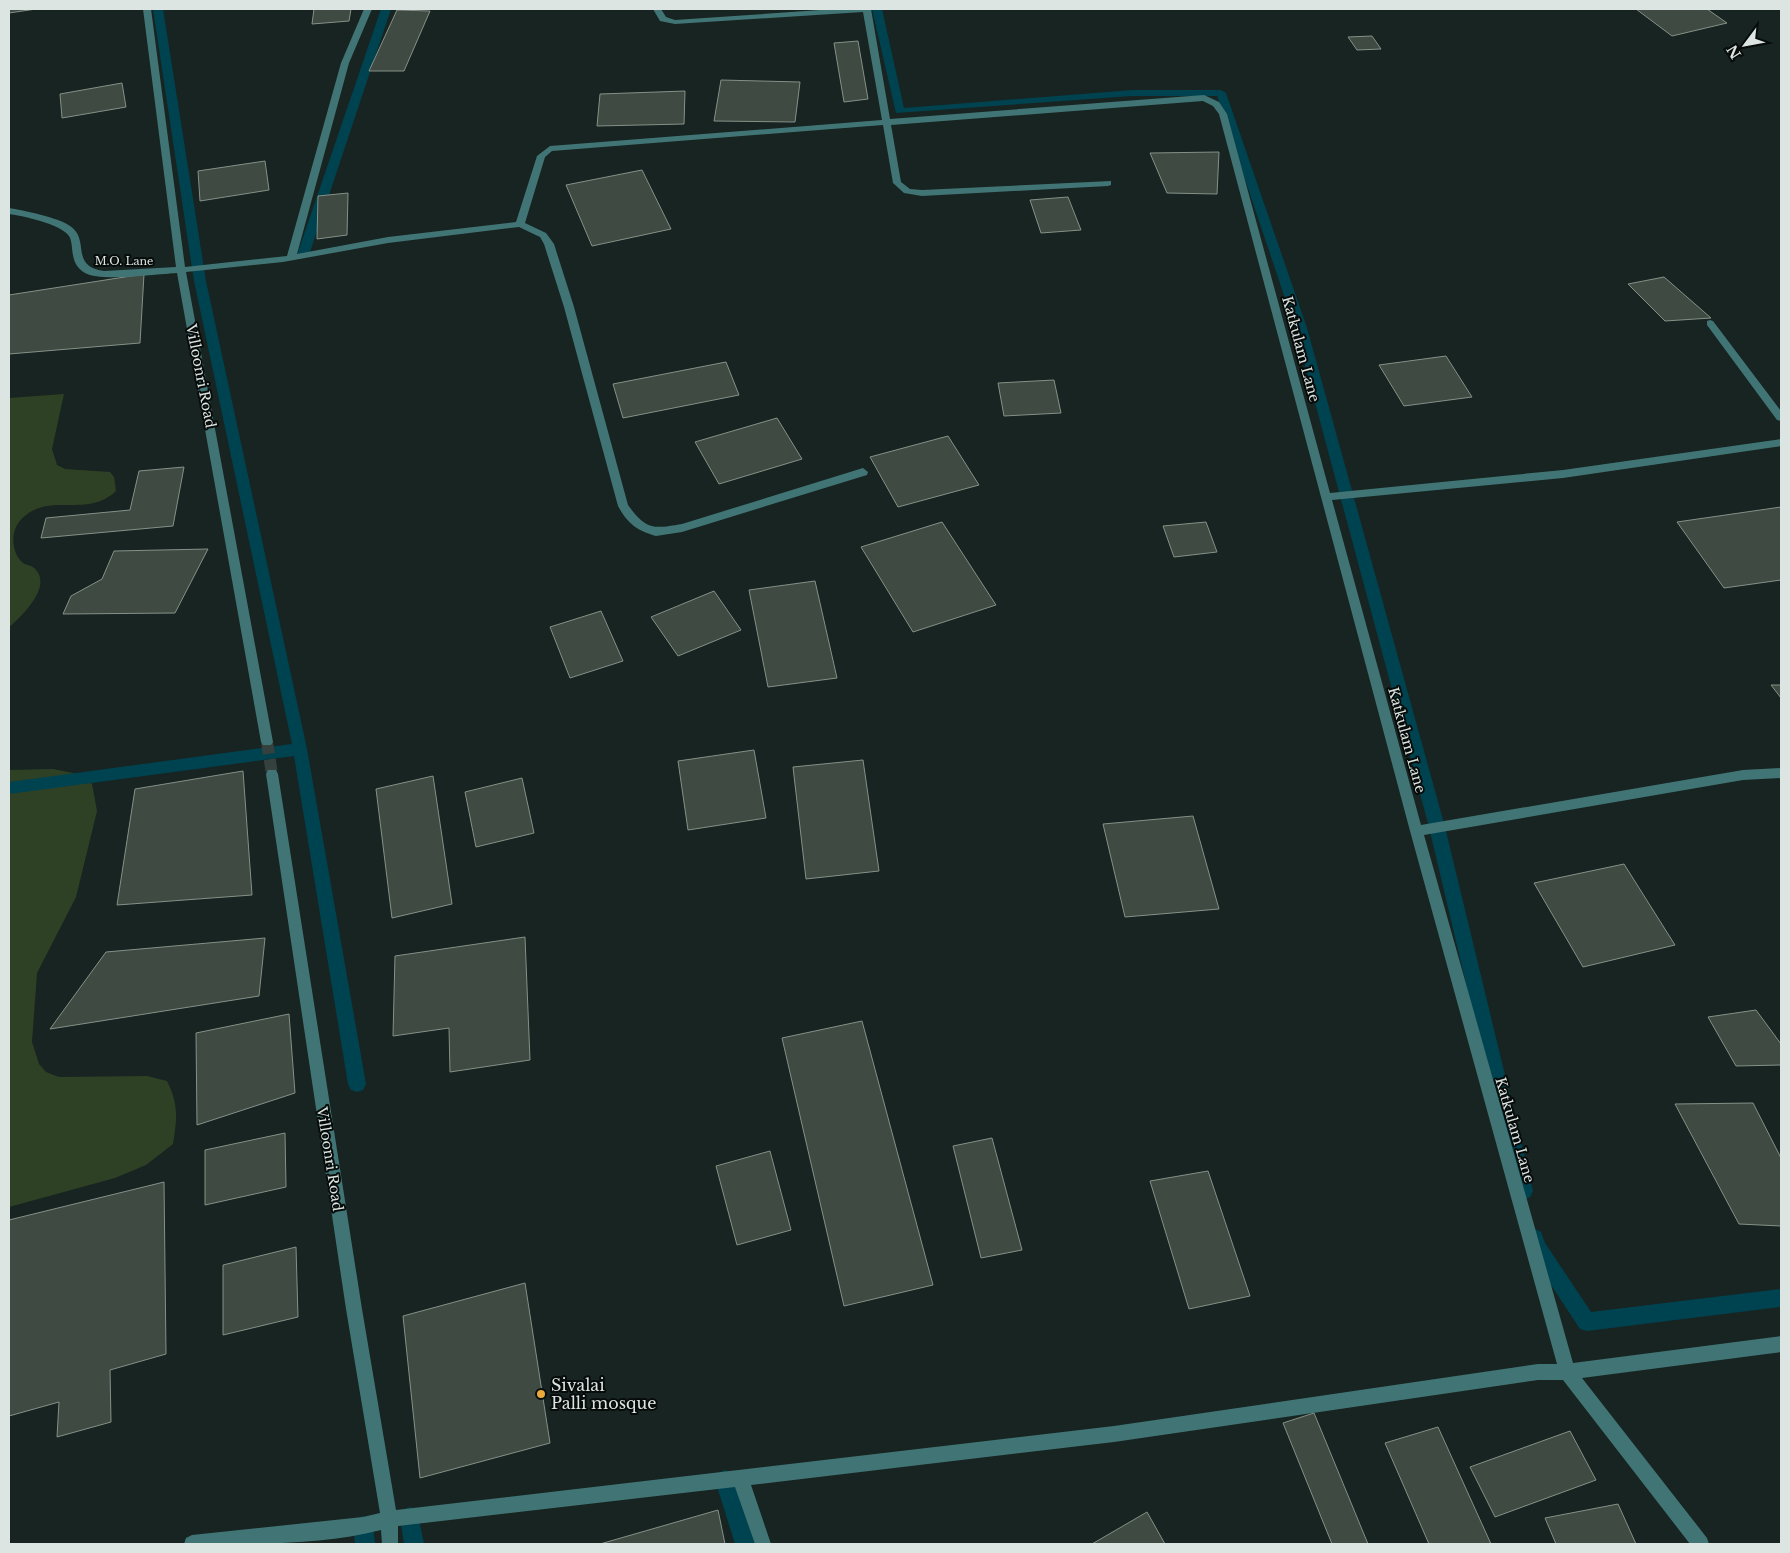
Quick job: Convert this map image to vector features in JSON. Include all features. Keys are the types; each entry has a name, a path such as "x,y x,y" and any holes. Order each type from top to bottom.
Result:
{"street":[{"name":"Villoonri Road","path":"147,9 181,270 223,491 267,742"},
{"path":"291,257 345,63 368,9"},
{"path":"657,9 663,19 675,22 867,9 897,183 907,191 922,193 1108,183"},
{"name":"Katkulam Lane","path":"886,122 1007,111 1204,98 1216,104 1223,114 1416,831 1567,1372"},
{"path":"863,472 682,528 656,532 635,523 623,506 569,307 549,244 544,235 520,224 541,156 550,149 814,130 886,122"},
{"name":"M.O. Lane","path":"9,211 29,215 66,228 75,237 76,253 83,267 90,272 104,274 181,270 291,257 388,240 520,224"},
{"path":"1710,323 1781,418"},
{"path":"1325,497 1563,474 1781,442"},
{"path":"1416,831 1742,775 1781,773"},
{"name":"Villoonri Road","path":"272,774 352,1300 389,1519 390,1544"},
{"path":"192,1544 363,1526 389,1519 1114,1434 1538,1372 1567,1372 1781,1344"},
{"path":"1567,1372 1701,1544"},
{"path":"740,1478 763,1544"}],"green space":[{"path":"64,394 52,449 57,465 65,469 110,472 114,477 116,491 104,499 92,503 41,507 30,512 19,522 13,537 16,554 23,563 34,568 39,575 40,583 34,600 9,627 9,398"},
{"path":"53,769 78,774 92,784 97,811 76,897 37,973 32,1042 39,1064 46,1072 59,1077 147,1076 167,1081 174,1097 175,1127 173,1144 146,1165 115,1178 9,1207 9,770"}],"building":[{"path":"9,9 36,9 9,13"},
{"path":"314,9 351,9 349,21 312,24"},
{"path":"1636,9 1707,9 1727,23 1672,36"},
{"path":"397,10 430,11 404,71 369,71"},
{"path":"1372,36 1381,49 1357,50 1348,37"},
{"path":"858,41 868,99 844,102 834,43"},
{"path":"721,80 800,82 795,122 714,121"},
{"path":"122,83 126,107 62,118 60,94"},
{"path":"685,91 684,124 597,126 600,94"},
{"path":"1219,152 1217,194 1167,193 1150,153"},
{"path":"265,161 269,190 200,201 198,171"},
{"path":"642,170 671,229 592,246 566,185"},
{"path":"348,193 347,235 317,239 318,196"},
{"path":"1068,197 1081,230 1041,233 1030,200"},
{"path":"144,274 140,343 9,354 9,295"},
{"path":"1664,277 1711,318 1665,321 1628,284"},
{"path":"1446,356 1472,397 1404,406 1379,365"},
{"path":"726,362 739,395 623,418 613,384"},
{"path":"1054,380 1061,413 1004,416 998,383"},
{"path":"777,418 802,459 719,484 695,442"},
{"path":"948,436 979,485 898,507 870,457"},
{"path":"184,467 173,526 41,538 46,518 130,510 139,471"},
{"path":"1781,507 1781,580 1724,588 1677,522"},
{"path":"942,522 996,605 913,632 861,547"},
{"path":"1206,522 1217,552 1174,557 1163,526"},
{"path":"208,549 175,613 63,614 71,596 102,579 114,551"},
{"path":"815,581 837,678 768,687 749,590"},
{"path":"714,591 741,630 678,656 651,617"},
{"path":"601,611 623,661 570,678 550,627"},
{"path":"1771,685 1781,685 1781,698"},
{"path":"754,750 766,818 688,830 678,761"},
{"path":"863,760 879,871 806,879 793,767"},
{"path":"243,771 252,895 117,905 135,789"},
{"path":"433,776 452,904 392,918 376,789"},
{"path":"522,778 534,833 476,847 465,792"},
{"path":"1193,816 1219,909 1125,917 1103,824"},
{"path":"1624,864 1675,945 1583,967 1534,883"},
{"path":"525,937 530,1060 450,1072 449,1028 393,1036 395,956"},
{"path":"265,938 259,996 50,1029 106,952"},
{"path":"1756,1010 1781,1044 1781,1065 1736,1066 1708,1017"},
{"path":"289,1014 295,1093 197,1125 196,1033"},
{"path":"862,1021 933,1285 844,1306 782,1038"},
{"path":"1753,1103 1781,1158 1781,1226 1739,1224 1675,1104"},
{"path":"285,1133 286,1187 205,1205 205,1150"},
{"path":"992,1138 1022,1250 981,1258 953,1146"},
{"path":"770,1151 791,1230 737,1245 716,1166"},
{"path":"1208,1171 1250,1296 1189,1309 1150,1181"},
{"path":"164,1182 166,1354 110,1370 111,1422 57,1437 59,1402 9,1416 9,1220"},
{"path":"296,1247 298,1317 223,1335 223,1265"},
{"path":"525,1283 550,1443 420,1478 403,1316"},
{"path":"1314,1413 1368,1544 1332,1544 1283,1423"},
{"path":"1438,1427 1491,1544 1429,1544 1385,1443"},
{"path":"1570,1431 1596,1480 1495,1517 1470,1467"},
{"path":"1618,1504 1636,1544 1556,1544 1545,1518"},
{"path":"718,1510 725,1544 600,1544"},
{"path":"1147,1512 1165,1544 1092,1544"}],"waterway":[{"path":"158,9 200,281 300,749"},
{"path":"303,255 386,9"},
{"path":"877,9 900,111 1132,93 1221,93 1301,328 1437,827 1524,1191"},
{"path":"9,788 300,749"},
{"path":"300,749 357,1084"},
{"path":"1535,1238 1537,1247 1587,1322 1781,1298"},
{"path":"725,1480 745,1544"},
{"path":"410,1517 414,1544"},
{"path":"363,1526 365,1544"}],"tunnel":[{"path":"267,742 272,774"}],"place":[{"name":"Sivalai Palli mosque","path":"541,1394"}]}
